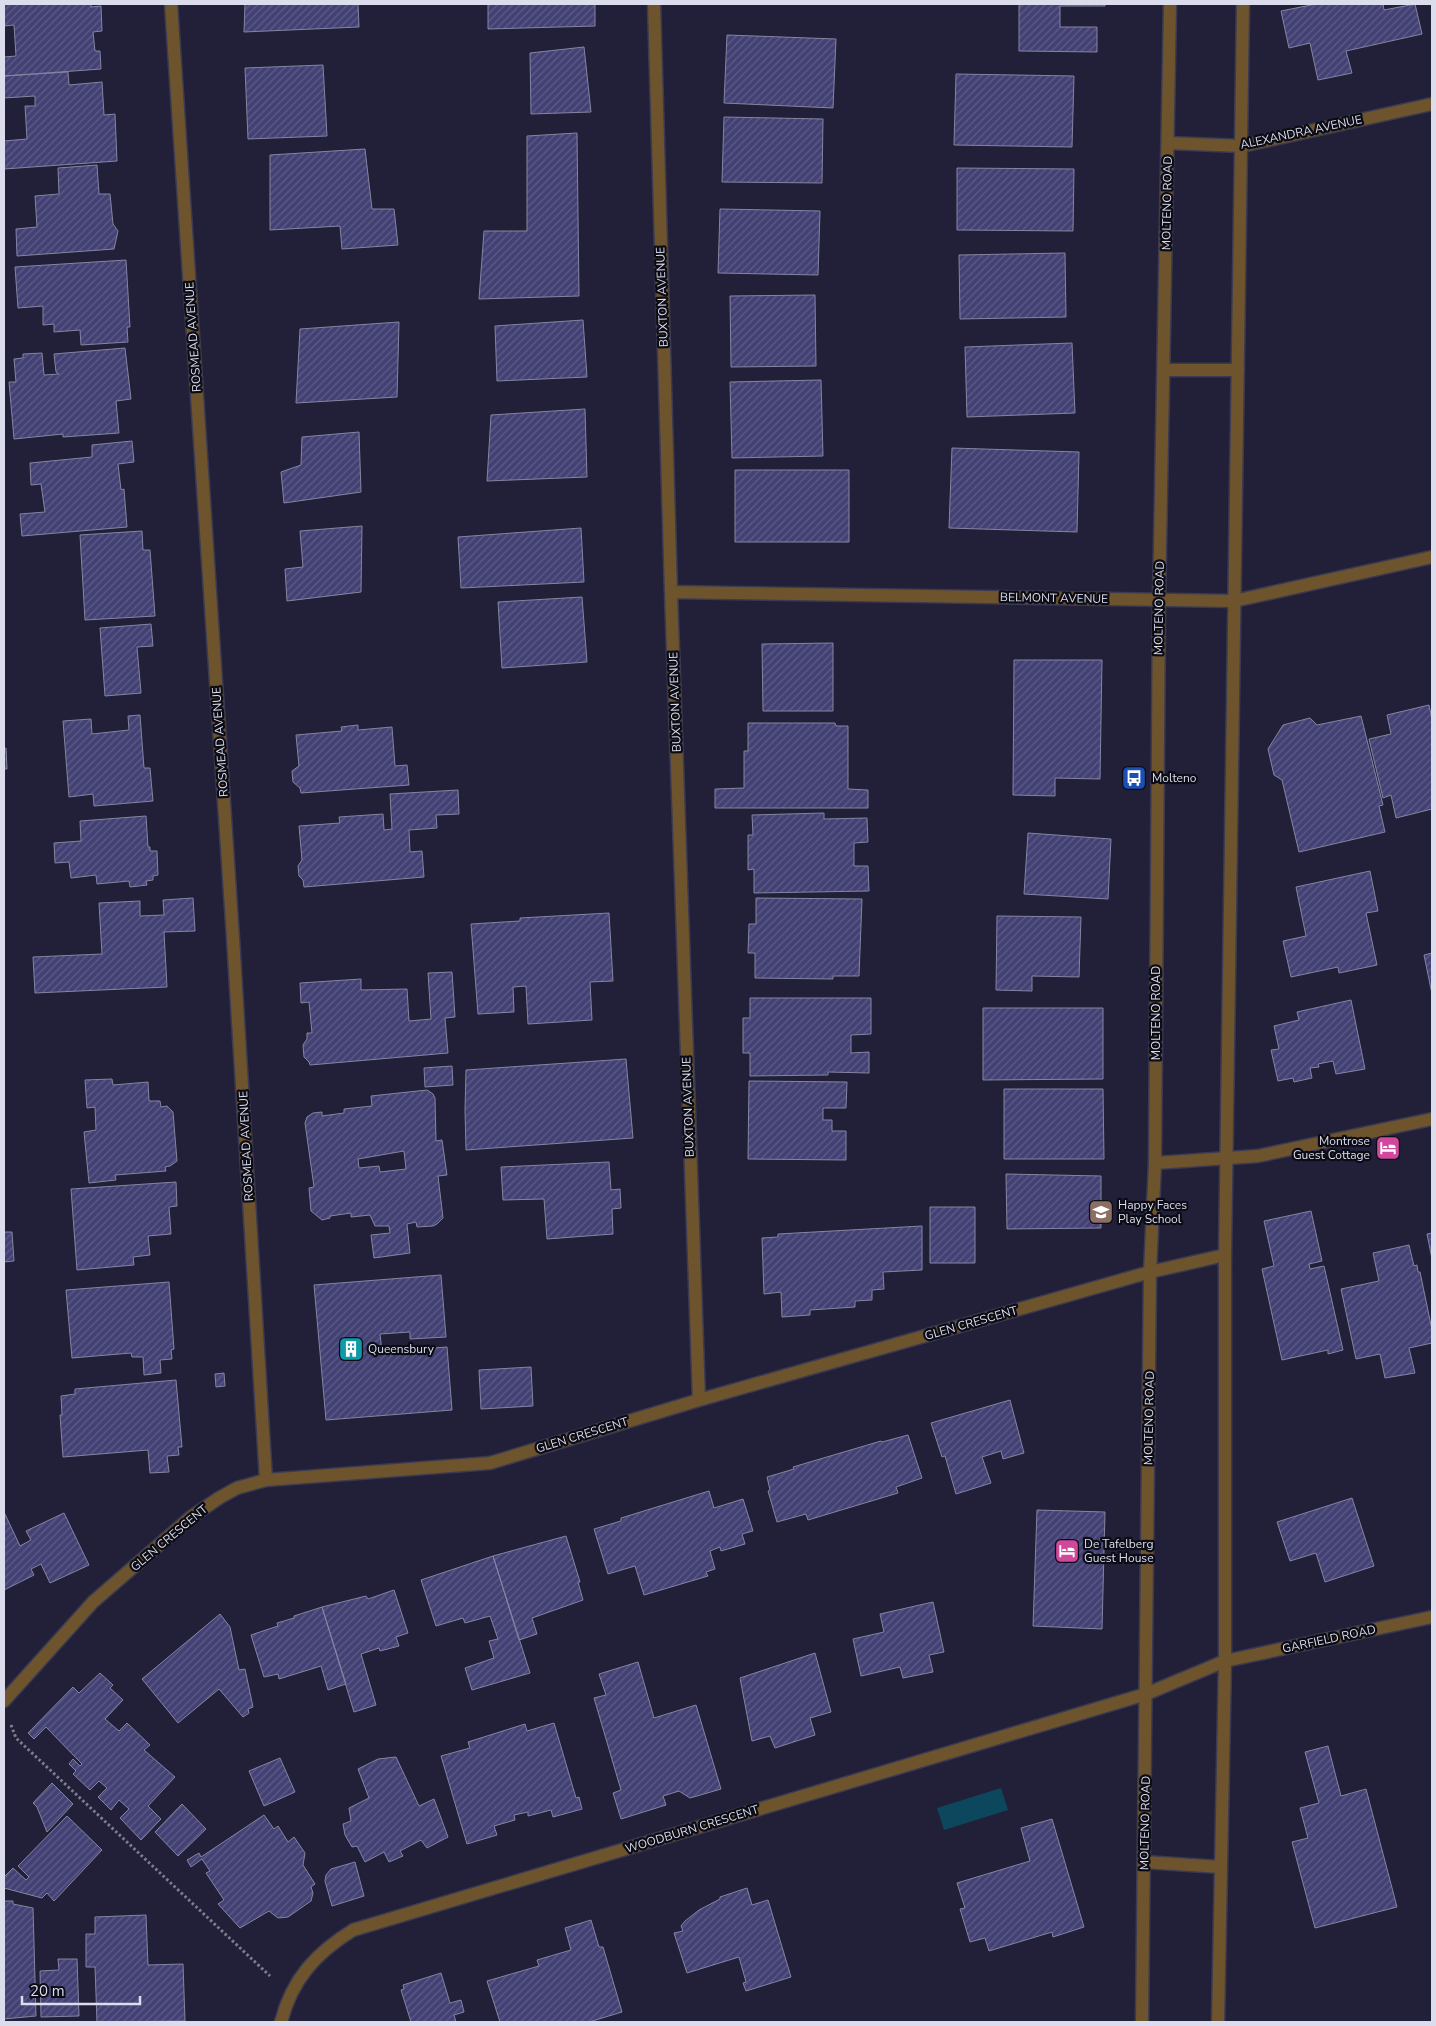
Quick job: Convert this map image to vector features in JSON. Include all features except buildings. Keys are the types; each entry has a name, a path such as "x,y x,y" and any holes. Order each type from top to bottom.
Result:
{"street":[{"name":"ROSMEAD AVENUE","path":"171,4 232,918 266,1480"},
{"name":"BUXTON AVENUE","path":"654,4 671,592 699,1400"},
{"name":"MOLTENO ROAD","path":"1142,2022 1150,1272 1154,1163 1158,600 1170,4"},
{"path":"1218,2022 1225,1661 1225,1255 1243,4"},
{"name":"ALEXANDRA AVENUE","path":"1168,143 1242,146 1432,104"},
{"path":"1164,370 1238,370"},
{"name":"BELMONT AVENUE","path":"671,592 1234,601 1432,557"},
{"path":"1154,1163 1258,1156 1432,1118"},
{"name":"GLEN CRESCENT","path":"4,1701 94,1602 191,1517 237,1488 266,1480 490,1463 699,1400 1150,1272 1225,1255"},
{"name":"GARFIELD ROAD","path":"1146,1694 1225,1661 1432,1617"},
{"name":"WOODBURN CRESCENT","path":"282,2022 291,1991 301,1975 328,1947 353,1930 1146,1694"},
{"path":"1144,1862 1221,1867"}],"path":[{"path":"16,1738 272,1978"}],"water":[{"path":"1001,1788 1008,1810 944,1830 937,1808"}],"place":[{"name":"Molteno","path":"1134,778"},
{"name":"Montrose Guest Cottage","path":"1388,1148"},
{"name":"Happy Faces Play School","path":"1101,1212"},
{"name":"Queensbury","path":"351,1349"},
{"name":"De Tafelberg Guest House","path":"1067,1551"}]}
